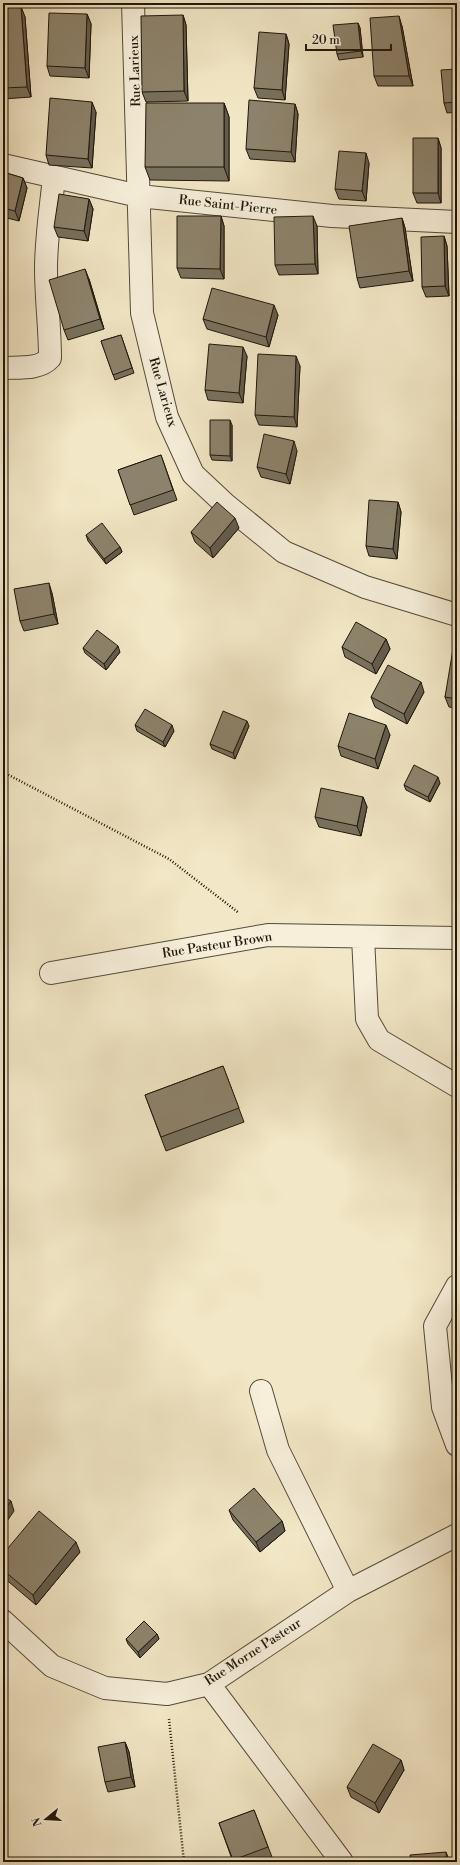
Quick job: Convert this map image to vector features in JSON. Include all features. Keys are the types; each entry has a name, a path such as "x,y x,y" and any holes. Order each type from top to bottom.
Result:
{"street":[{"name":"Rue Larieux","path":"133,3 142,313 167,417 193,474 224,504 284,552 365,587 457,615"},
{"name":"Rue Saint-Pierre","path":"3,165 139,196 332,216 457,222"},
{"path":"3,368 33,367 45,363 50,358 46,296 46,247 54,176"},
{"name":"Rue Pasteur Brown","path":"51,973 268,935 457,938"},
{"path":"363,937 367,1019 379,1040 457,1086"},
{"path":"457,1286 435,1326 443,1407 457,1445"},
{"path":"261,1391 278,1450 348,1591"},
{"name":"Rue Morne Pasteur","path":"3,1621 52,1666 105,1688 167,1694 209,1684 348,1591 457,1535"},
{"path":"209,1684 342,1862"}],"path":[{"path":"3,772 169,859 268,935"},
{"path":"167,1694 184,1862"}],"building":[{"path":"21,7 27,87 3,88 3,8"},
{"path":"49,13 87,14 85,68 47,66"},
{"path":"183,15 184,91 142,92 141,16"},
{"path":"399,16 409,76 374,76 370,18"},
{"path":"358,23 361,51 337,54 333,25"},
{"path":"259,32 286,34 282,90 254,88"},
{"path":"457,69 457,102 444,103 441,70"},
{"path":"50,98 92,102 88,159 46,155"},
{"path":"249,100 295,104 291,152 246,149"},
{"path":"146,103 224,103 224,167 145,167"},
{"path":"413,138 438,138 438,193 413,193"},
{"path":"339,151 366,153 362,191 335,189"},
{"path":"3,172 23,178 15,211 3,208"},
{"path":"59,194 89,199 84,231 54,227"},
{"path":"177,216 221,216 220,269 177,268"},
{"path":"313,216 315,264 275,265 274,217"},
{"path":"402,218 409,271 357,278 349,226"},
{"path":"444,236 445,286 422,287 421,237"},
{"path":"85,269 100,319 64,330 49,280"},
{"path":"212,288 274,305 266,337 203,319"},
{"path":"121,335 132,368 113,375 101,341"},
{"path":"209,344 243,347 239,393 205,390"},
{"path":"258,354 296,356 294,417 255,415"},
{"path":"210,420 230,420 230,456 210,455"},
{"path":"264,434 294,441 286,474 257,467"},
{"path":"161,455 173,490 130,505 118,470"},
{"path":"369,500 398,502 393,549 366,546"},
{"path":"217,502 235,518 210,548 191,532"},
{"path":"102,523 120,547 104,559 86,535"},
{"path":"49,583 54,614 20,621 14,589"},
{"path":"356,622 386,639 372,664 342,647"},
{"path":"97,630 118,646 104,664 83,648"},
{"path":"453,649 457,649 457,699 445,697"},
{"path":"388,665 421,682 404,714 371,697"},
{"path":"145,709 172,725 163,742 135,725"},
{"path":"223,711 247,721 233,753 210,744"},
{"path":"349,713 386,725 375,759 338,746"},
{"path":"414,765 438,777 428,797 404,785"},
{"path":"321,788 363,797 357,826 315,817"},
{"path":"223,1066 239,1108 161,1137 145,1095"},
{"path":"254,1488 282,1521 256,1542 229,1510"},
{"path":"3,1496 11,1501 3,1512"},
{"path":"39,1511 76,1542 33,1595 3,1570 3,1554"},
{"path":"144,1621 157,1634 138,1652 126,1639"},
{"path":"125,1742 131,1777 105,1782 98,1747"},
{"path":"373,1744 401,1760 375,1803 347,1787"},
{"path":"254,1810 268,1847 233,1860 219,1823"},
{"path":"446,1852 447,1862 411,1862 410,1855"}]}
